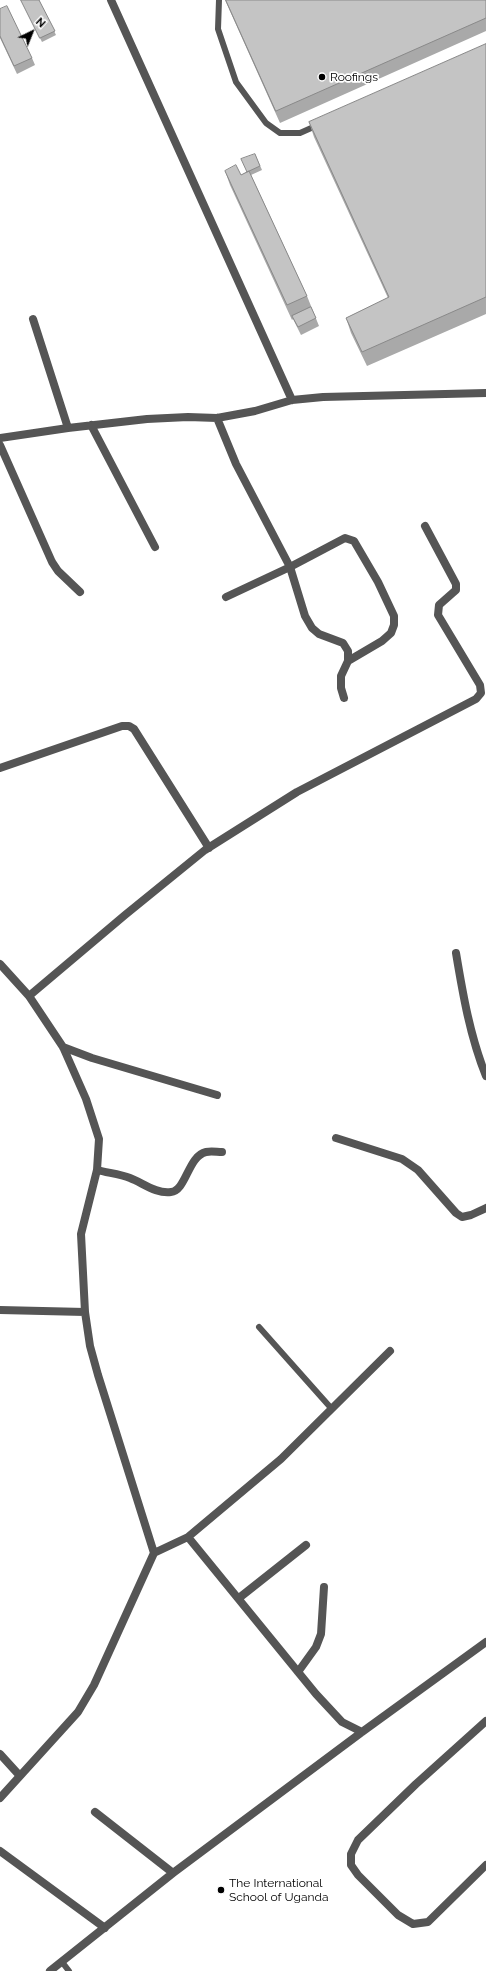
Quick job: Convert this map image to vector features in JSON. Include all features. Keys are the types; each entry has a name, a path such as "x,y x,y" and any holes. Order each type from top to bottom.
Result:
{"street":[{"path":"111,0 292,400"},
{"path":"33,319 68,428"},
{"path":"0,438 91,425 188,417 218,418 255,411 292,400 323,397 486,393"},
{"path":"218,418 236,464 290,567 306,616 312,628 319,634 343,643 348,651 348,661 341,676 341,688 344,698"},
{"path":"91,425 155,547"},
{"path":"0,445 52,562 58,571 80,592"},
{"path":"29,996 124,915 209,848 297,792 476,699 481,693 480,685 438,615 439,605 456,590 456,584 424,526"},
{"path":"226,597 290,567 345,538 354,541 378,582 394,616 394,625 391,633 382,641 348,661"},
{"path":"0,768 122,726 129,726 134,729 209,848"},
{"path":"456,953 471,1032 486,1076"},
{"path":"0,964 29,996 63,1047 86,1099 99,1139 97,1170 81,1234 85,1312 90,1346 96,1368 154,1552 94,1685 78,1712 0,1798"},
{"path":"63,1047 92,1058 217,1095"},
{"path":"336,1138 402,1159 418,1170 456,1213 462,1217 471,1215 486,1208"},
{"path":"97,1170 130,1178 162,1192 172,1193 178,1189 193,1163 199,1156 206,1152 222,1152"},
{"path":"0,1310 85,1312"},
{"path":"154,1552 188,1537 281,1459 390,1351"},
{"path":"188,1537 335,1716 342,1722 362,1732"},
{"path":"239,1598 306,1545"},
{"path":"298,1672 316,1646 321,1634 324,1587"},
{"path":"51,1971 173,1873 362,1732 486,1642"},
{"path":"486,1721 416,1784 358,1840 351,1854 351,1865 358,1875 398,1915 406,1921 422,1924 428,1922 486,1865"},
{"path":"0,1754 20,1776"},
{"path":"95,1812 173,1873"},
{"path":"0,1851 105,1928"}],"lane":[{"path":"219,0 218,29 236,82 266,123 280,133 300,133 321,124"},
{"path":"259,1326 331,1408"},
{"path":"62,1962 69,1971"}],"building":[{"path":"21,0 39,0 55,31 40,38"},
{"name":"Roofings","path":"226,0 486,0 486,18 276,111"},
{"path":"7,6 32,58 14,66 0,36 0,9"},
{"path":"486,44 486,297 362,352 346,318 389,297 309,122"},
{"path":"255,154 260,166 247,172 241,159"},
{"path":"236,165 241,175 249,171 307,296 287,305 225,171"},
{"path":"311,307 316,318 298,327 292,316"}],"place":[{"name":"Roofings","path":"322,77"},
{"name":"The International School of Uganda","path":"221,1890"}]}
